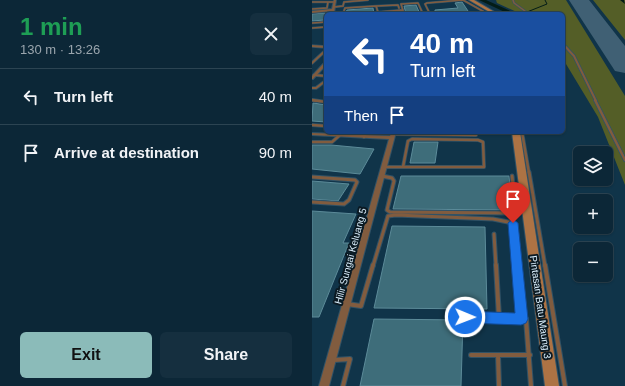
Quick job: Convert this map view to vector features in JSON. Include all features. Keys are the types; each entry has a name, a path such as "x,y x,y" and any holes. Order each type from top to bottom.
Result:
{"street":[{"path":"471,0 492,12"},
{"path":"312,10 334,10 335,1"},
{"path":"313,77 324,65"},
{"path":"312,134 393,135"},
{"name":"Pintasan Batu Maung 3","path":"516,134 552,386"},
{"name":"Hilir Sungai Keluang 5","path":"324,386 393,135"}],"lane":[{"path":"334,10 343,6 344,1 368,0"},
{"path":"429,12 426,4 427,3 462,0 484,12"},
{"path":"513,0 527,12"},
{"path":"312,2 335,1"},
{"path":"312,10 326,8 328,2"},
{"path":"376,6 377,12 385,12 403,10 401,4 418,3 422,12"},
{"path":"391,5 393,11"},
{"path":"344,12 345,8 398,5 399,8"},
{"path":"384,6 385,12"},
{"path":"312,23 324,22"},
{"path":"312,28 324,26"},
{"path":"312,46 324,47"},
{"path":"565,46 574,56 625,160"},
{"path":"312,63 324,52"},
{"path":"313,77 324,76"},
{"path":"312,88 316,88 324,82"},
{"path":"312,100 324,102"},
{"path":"312,125 324,126"},
{"path":"393,135 403,134"},
{"path":"444,134 476,135"},
{"path":"522,134 565,386"},
{"path":"312,142 329,143 340,135"},
{"path":"384,167 481,168 484,167 483,142 478,140 412,139 408,141 403,167"},
{"path":"382,176 392,178 394,181 387,210 390,212 516,213 512,176"},
{"path":"312,177 355,180 357,182 349,200 344,204 312,202"},
{"path":"347,304 361,306 388,216 396,215 493,219 513,223 521,319"},
{"path":"494,234 499,318"},
{"path":"465,317 526,320 530,355 530,386"},
{"path":"471,355 530,355"},
{"path":"498,355 499,386"},
{"path":"332,360 350,359 343,386"}],"green space":[{"path":"496,0 566,0 625,96 625,185 613,155 613,146 610,146 598,117 565,62 565,12 517,12 497,3"},
{"path":"593,0 625,0 625,40"}],"building":[{"path":"462,2 469,12 435,12 435,10 458,8 455,3"},
{"path":"416,5 419,12 406,12 404,6"},
{"path":"373,8 374,12 346,12 347,10"},
{"path":"324,13 324,20 312,21 312,14"},
{"path":"313,103 324,105 324,122 312,121"},
{"path":"414,142 438,142 435,163 410,163"},
{"path":"312,145 331,145 374,149 360,174 312,169"},
{"path":"401,176 509,176 513,210 393,209"},
{"path":"312,181 349,184 338,201 312,199"},
{"path":"312,211 356,214 343,243 349,243 319,317 312,317"},
{"path":"392,226 485,227 487,309 374,308"},
{"path":"374,319 463,320 461,386 360,386"}],"waterway":[{"path":"482,0 509,12"},
{"path":"527,12 547,4 545,0"},
{"path":"622,0 625,3"}],"runway":[{"path":"579,0 625,65"}],"route":[{"path":"465,317 521,319 513,223"}]}
